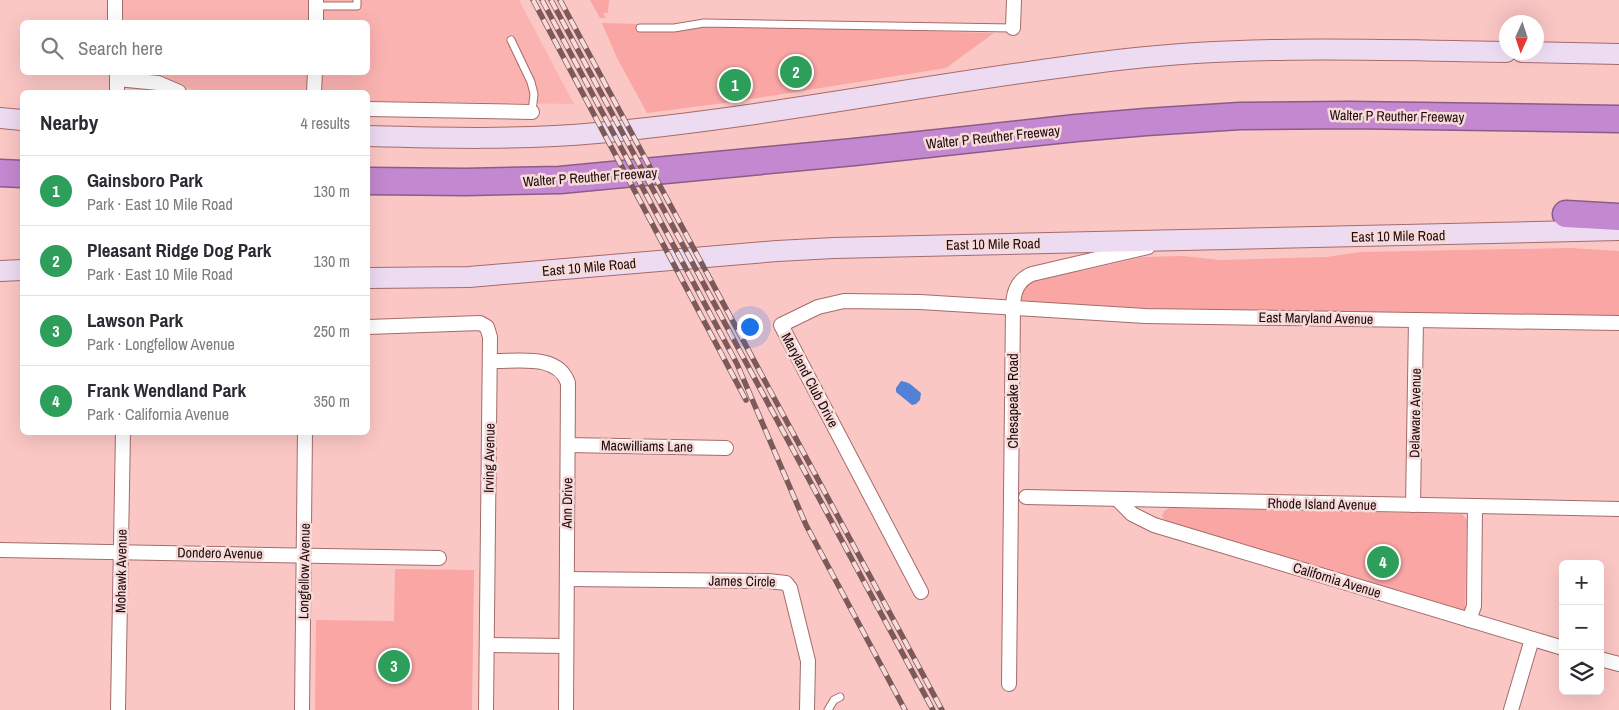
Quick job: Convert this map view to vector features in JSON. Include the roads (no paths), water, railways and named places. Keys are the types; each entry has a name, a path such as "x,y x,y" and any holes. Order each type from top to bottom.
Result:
{"highway":[{"name":"Walter P Reuther Freeway","path":"370,181 560,180 854,152 1076,128 1240,116 1349,114 1619,119"},
{"path":"0,173 20,174"},
{"path":"1566,214 1619,217"}],"main road":[{"path":"370,136 475,138 595,133 719,119 1008,75 1170,55 1296,49 1499,52"},
{"path":"1544,52 1619,54"},
{"path":"0,118 20,120"},
{"name":"East 10 Mile Road","path":"370,278 498,275 722,255 834,248 1619,230"},
{"path":"0,271 20,270"},
{"path":"0,280 20,280"}],"street":[{"path":"115,0 115,20"},
{"path":"1013,28 1014,0"},
{"path":"316,3 316,20"},
{"path":"314,90 315,75"},
{"path":"117,81 158,83 174,90"},
{"path":"370,109 532,112"},
{"name":"Chesapeake Road","path":"1009,684 1013,298 1016,289 1026,276 1175,240"},
{"name":"Maryland Club Drive","path":"921,592 781,325 818,307 844,301 920,302 1013,308"},
{"name":"East Maryland Avenue","path":"1013,308 1145,316 1619,323"},
{"name":"Delaware Avenue","path":"1413,505 1416,320"},
{"name":"Irving Avenue","path":"370,327 480,323 487,327 490,337 491,362 486,710"},
{"name":"Ann Drive","path":"491,362 549,363 562,370 568,383 566,710"},
{"name":"Mohawk Avenue","path":"118,710 123,435"},
{"name":"Longfellow Avenue","path":"302,710 305,435"},
{"name":"Macwilliams Lane","path":"568,444 726,448"},
{"name":"Rhode Island Avenue","path":"1026,497 1619,509"},
{"name":"California Avenue","path":"1118,500 1132,514 1154,525 1559,647"},
{"path":"1470,620 1474,606 1475,506"},
{"name":"Dondero Avenue","path":"0,550 304,554 440,558"},
{"name":"James Circle","path":"567,579 768,581 786,583 790,588 808,661 807,710"},
{"path":"1511,710 1532,639"},
{"path":"487,645 566,646"},
{"path":"1604,660 1619,664"}],"lane":[{"path":"316,3 357,6 356,0"},
{"path":"640,28 674,28 704,23 1013,28"},
{"path":"511,40 531,82 534,94 532,112"},
{"path":"828,710 834,700 840,697"}],"water":[{"path":"901,381 910,384 921,393 920,400 916,404 912,405 896,392 896,388"}],"railway":[{"path":"533,0 746,400"},
{"path":"542,0 737,364 806,525 905,710"},
{"path":"551,0 933,710"},
{"path":"560,0 942,710"}],"place":[{"name":"Pleasant Ridge Dog Park","path":"796,72"},
{"name":"Gainsboro Park","path":"735,85"},
{"name":"Frank Wendland Park","path":"1383,562"},
{"name":"Lawson Park","path":"394,666"}]}
